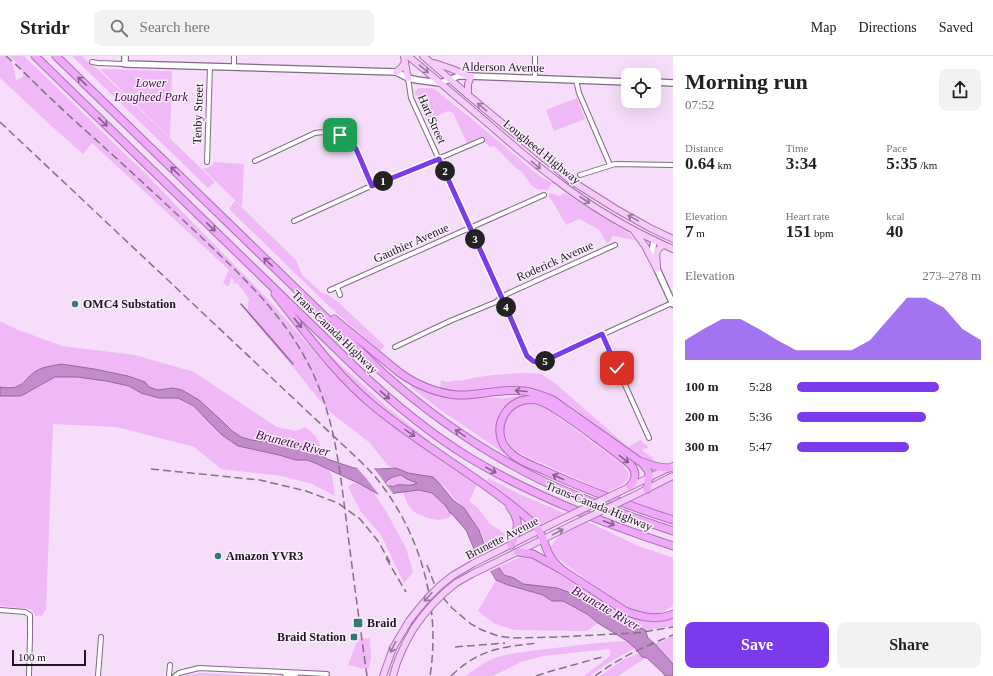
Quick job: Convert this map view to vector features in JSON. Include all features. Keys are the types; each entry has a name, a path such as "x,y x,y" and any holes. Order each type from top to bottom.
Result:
{"highway":[{"name":"Trans-Canada Highway","path":"35,56 376,388 413,419 485,467 536,493 607,523 673,546"},
{"name":"Trans-Canada Highway","path":"56,56 382,372 440,420 513,465 566,491 618,512 673,531"},
{"path":"256,271 314,344 357,392 410,433 463,469 518,510 540,531 550,556 562,570"},
{"path":"296,289 400,373 420,386 442,393 456,395 510,390 524,391 538,394 553,400 638,460 648,471 649,478 647,489"},
{"path":"630,486 636,473 631,465 580,426 546,404 537,400 522,401 511,406 503,416 500,432 503,443 511,453 521,460 578,486 633,507 673,520"},
{"path":"638,460 662,468 671,467"},
{"path":"505,501 514,513 518,524 518,530 511,545"},
{"path":"518,552 533,554 562,570 626,611 648,618 658,618 673,614"}],"main road":[{"path":"404,56 404,63 408,78"},
{"name":"Lougheed Highway","path":"408,56 531,161 556,180 588,202 631,228 673,249"},
{"name":"Lougheed Highway","path":"423,56 570,180 616,209 673,239"},
{"path":"430,62 469,76 468,95"},
{"path":"396,72 404,63"},
{"path":"631,228 645,246 657,269"},
{"path":"650,228 654,236 654,240"},
{"path":"657,269 656,252 663,245"},
{"name":"Brunette Avenue","path":"383,676 393,648 409,621 430,594 452,576 499,550 671,467"},
{"name":"Brunette Avenue","path":"393,676 403,648 414,628 430,606 456,583 673,476"}],"street":[{"path":"125,56 125,64"},
{"path":"234,56 234,67"},
{"path":"535,56 535,78"},
{"name":"Alderson Avenue","path":"92,62 396,72 408,78 440,83 459,76 621,82"},
{"name":"Tenby Street","path":"207,162 210,66"},
{"name":"Hart Street","path":"408,78 411,98 527,356 533,361 540,363 602,334"},
{"path":"576,80 610,165"},
{"path":"661,82 673,83"},
{"path":"255,161 315,133 326,132 340,135 349,140 356,149 372,186"},
{"path":"294,221 372,186 482,140"},
{"path":"580,175 615,164 673,165"},
{"name":"Gauthier Avenue","path":"330,290 544,195"},
{"path":"649,438 602,334 673,303 657,269 652,251 654,240"},
{"name":"Roderick Avenue","path":"395,346 496,302 507,294 615,245"},
{"path":"336,287 340,295"},
{"path":"0,610 25,612 30,615 29,676"},
{"path":"98,676 101,637"},
{"path":"170,665 170,676"},
{"path":"175,676 179,673 199,668 328,674"},
{"path":"267,671 296,676"}],"green space":[{"path":"0,56 7,56 13,64 16,80 23,77 23,74 19,66 10,56 24,56 151,179 260,291 345,385 370,409 477,485 469,501 478,508 489,523 505,534 502,539 492,544 486,544 480,530 464,508 446,488 433,477 409,473 388,466 370,443 331,413 247,312 249,299 237,283 233,284 234,279 231,277 229,286 223,283 229,270 92,143 83,154 46,121 0,78"},
{"path":"72,56 82,56 91,65 98,69 215,182 208,188"},
{"name":"Lower Lougheed Park","path":"100,69 172,71 170,138"},
{"path":"419,88 432,88 436,90 538,175 552,183 547,191 544,189 538,190 531,185 522,172 494,146 489,146 480,137 467,143 453,113 448,111 430,119 426,119 415,94 415,91"},
{"path":"577,98 585,119 554,131 546,110"},
{"path":"214,162 244,164 242,207 203,169 210,167"},
{"path":"551,193 559,196 565,193 627,232 635,240 613,236 609,242 606,242 600,230 579,219 566,225 549,197 549,194"},
{"path":"235,201 296,260 302,275 322,293 337,301 385,346 380,351 331,308 229,209"},
{"path":"0,321 16,329 62,346 135,355 194,372 277,427 296,431 305,427 315,435 327,459 315,450 293,444 293,447 284,446 280,443 251,440 241,437 222,421 173,388 158,390 128,376 61,364 32,373 18,387 9,389 0,387"},
{"path":"331,356 389,409 430,441 429,443 376,404 352,382 330,357"},
{"path":"501,374 541,374 556,384 628,447 641,440 648,446 648,448 642,449 643,451 653,458 653,461 631,450 574,408 545,392 525,387 505,387 474,391 440,388 441,380 447,382 461,381"},
{"path":"55,377 77,377 106,381 129,386 141,393 159,398 178,398 194,406 222,435 279,455 296,460 307,460 327,468 332,476 335,496 312,484 282,476 221,469 194,447 117,427 53,424 46,610 44,611 43,615 35,617 35,614 30,609 0,606 0,396 21,396"},
{"path":"412,385 432,393 451,397 503,398 524,396 512,401 499,415 496,430 499,442 519,461 572,487 546,475 507,455 439,409 411,387"},
{"path":"529,404 540,406 550,411 619,462 628,472 629,476 625,482 607,492 523,455 512,447 504,433 505,421 511,412 522,405"},
{"path":"401,475 417,483 414,485 398,485 392,487 386,485 385,483 388,480"},
{"path":"488,478 519,494 564,513 541,526 538,523 537,524 529,514 487,480"},
{"path":"673,481 673,516 630,501"},
{"path":"353,483 370,487 387,513 406,548 413,572 404,583 381,535 361,512 348,487"},
{"path":"419,490 432,493 445,505 449,513 452,514 448,518 439,520 428,518 414,512 408,505 403,492"},
{"path":"588,522 636,545 673,558 673,606 656,614 647,614 629,609 613,600 556,557 550,548 558,537"},
{"path":"525,557 536,560 629,616 640,620 651,621 661,621 673,618 673,626 645,630 599,611 568,592 557,588 523,584 514,578 504,575 499,567 518,558"},
{"path":"496,580 543,595 552,601 563,601 587,614 598,623 587,631 515,630 495,624 478,611"},
{"path":"673,636 673,664 655,644"},
{"path":"370,638 371,657 369,669 361,669 348,665 358,639"},
{"path":"627,641 635,648 605,665 590,676 584,676 610,656 610,649 543,656 521,662 493,676 466,676 489,661 505,655 587,644"},
{"path":"639,653 644,659 618,676 600,676 623,660"},
{"path":"201,673 257,676 184,676"}],"shaded area":[{"path":"61,364 128,376 145,382 149,387 158,390 173,388 182,390 199,400 231,430 241,437 251,440 280,443 284,446 293,447 292,444 315,450 327,459 354,468 396,468 408,473 433,477 453,500 464,508 479,530 486,549 504,575 514,578 523,584 557,588 568,592 599,611 645,630 648,638 673,664 673,676 665,676 647,658 642,657 627,641 598,623 587,614 563,601 552,601 543,595 496,580 475,551 466,530 450,513 445,505 432,493 419,490 389,495 378,494 360,484 307,460 296,460 238,446 222,435 194,406 178,398 159,398 141,393 129,386 77,377 55,377 21,396 0,396 0,387 11,388 18,386 39,369","holes":["401,475 417,483 412,485 393,486 388,486 385,483 386,481"]}],"pier":[{"path":"355,466 373,467 394,495 389,497 380,496"},
{"path":"489,549 501,566 489,572 476,556"}],"waterway":[{"path":"241,304 293,364"}],"railway":[{"path":"6,56 186,222 234,269 269,306 299,346 321,393 335,442 367,676"},
{"path":"0,122 356,457 377,479 392,500 405,523 416,547 424,572 430,598 433,624 433,650 430,676"},
{"path":"151,469 260,480 306,491 338,503 360,519 378,541 390,562"},
{"path":"386,558 406,592"},
{"path":"427,565 434,583 452,608 471,624 498,636 513,638 558,637 635,633 673,627"},
{"path":"595,676 632,653 673,635"},
{"path":"455,647 505,643"},
{"path":"451,676 471,660 491,651 513,646 538,643"},
{"path":"536,676 602,657"}],"place":[{"name":"OMC4 Substation","path":"75,304"},
{"name":"Amazon YVR3","path":"218,556"},
{"name":"Braid","path":"358,623"},
{"name":"Braid Station","path":"354,637"}],"route":[{"path":"340,135 349,140 356,149 372,186 439,159 527,356 533,361 540,363 602,334 617,368"}],"water label":[{"name":"Brunette River","path":"293,443"},
{"name":"Brunette River","path":"606,608"}]}
